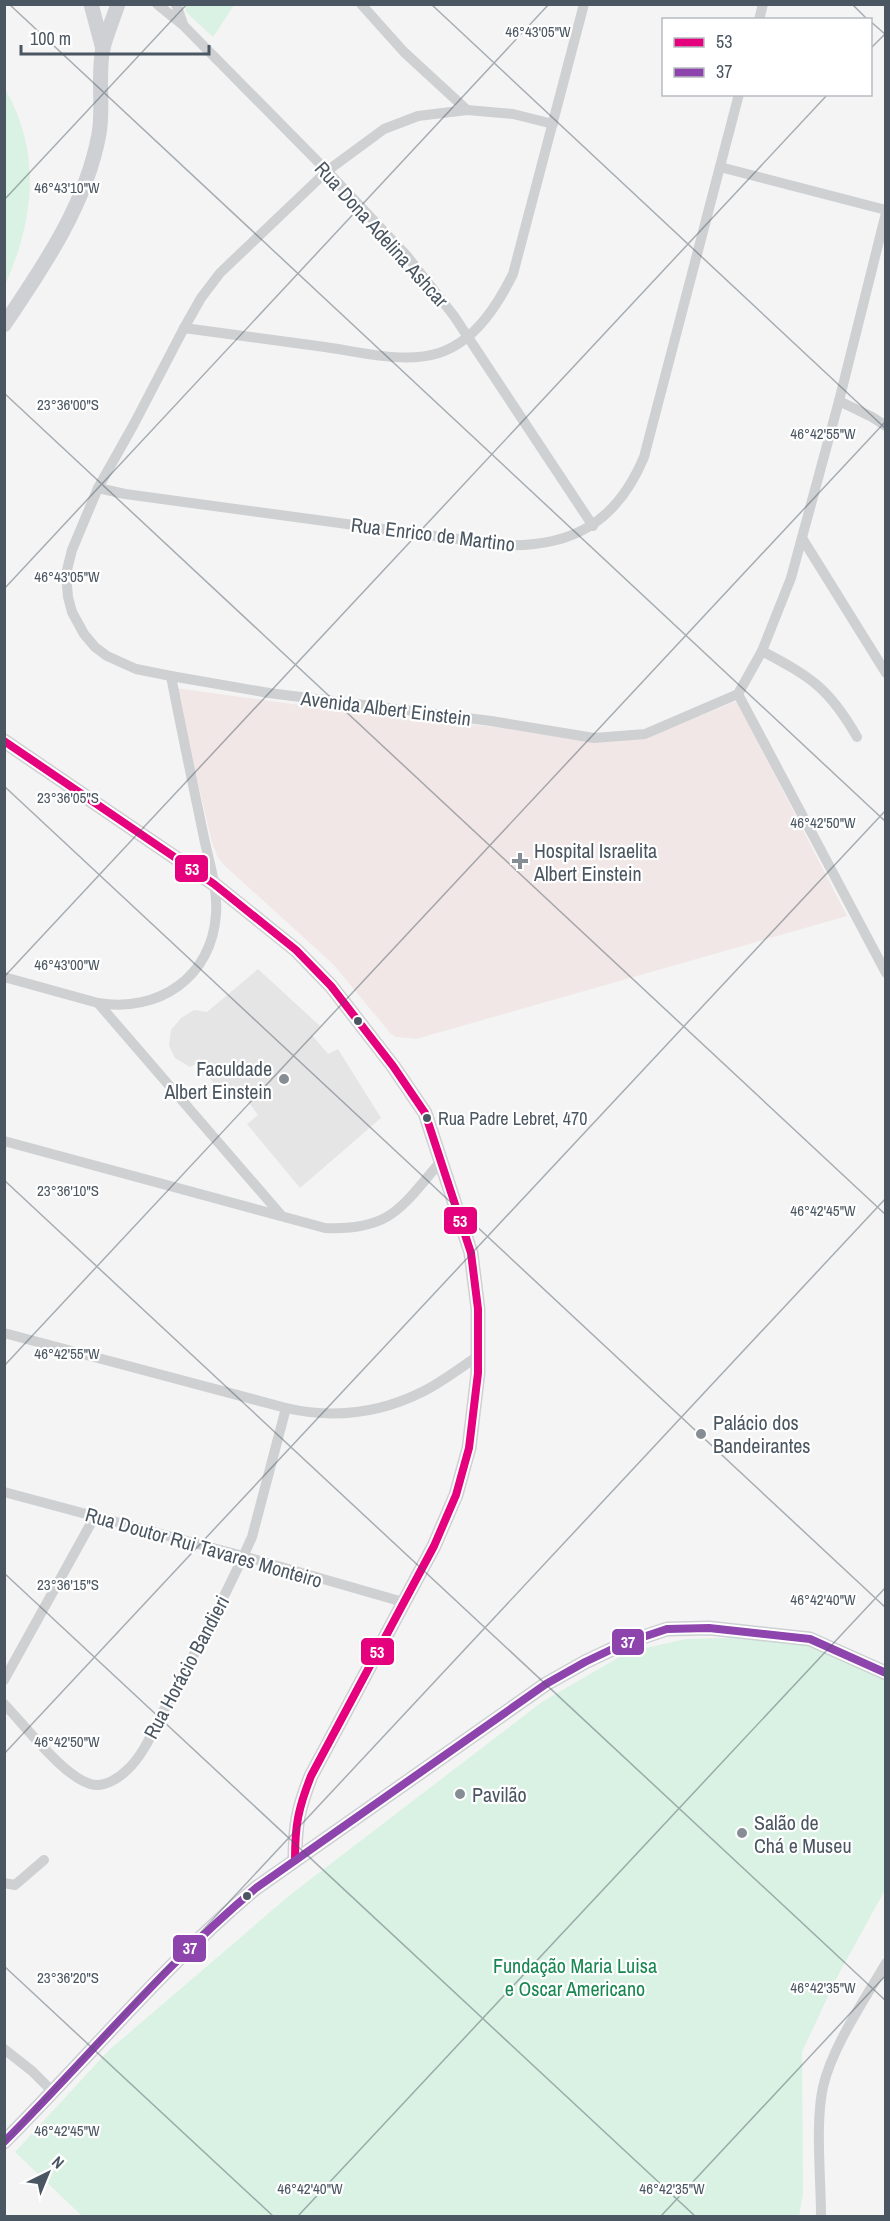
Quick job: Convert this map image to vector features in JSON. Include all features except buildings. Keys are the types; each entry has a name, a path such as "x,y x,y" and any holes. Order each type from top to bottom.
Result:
{"main road":[{"path":"4,325 46,261 71,215 91,165 100,133 103,49 92,4"},
{"path":"103,49 118,4"},
{"path":"4,741 214,884 296,950 332,986 393,1066 425,1113 471,1253 478,1309 478,1373 468,1448 456,1495 434,1546 311,1776 301,1803 295,1830 295,1860"},
{"path":"4,2142 225,1914 295,1860 546,1684 585,1662 625,1642 668,1629 710,1628 810,1639 885,1672"},
{"path":"295,1830 309,1838 326,1839"}],"street":[{"name":"Rua Dona Adelina Ashcar","path":"157,4 183,25 407,256 454,316 593,526"},
{"name":"Rua Dona Adelina Ashcar","path":"176,4 183,25"},
{"path":"361,4 412,60 467,110"},
{"path":"184,328 401,357 440,352 467,336 484,321 501,298 513,274 584,4"},
{"name":"Rua Enrico de Martino","path":"98,488 137,496 502,545 525,546 552,542 593,526 616,505 634,481 644,457 738,96"},
{"name":"Avenida Albert Einstein","path":"554,124 513,114 467,110 418,116 384,129 327,171 220,273 201,298 98,488 72,550 66,574 72,612 84,634 107,656 136,669 268,693 491,721 594,738 645,734 738,694"},
{"path":"720,167 885,211 839,401 791,578 762,651 738,694 885,973"},
{"path":"839,401 885,426"},
{"path":"802,538 885,673"},
{"path":"762,651 803,672 826,691 844,714 857,737"},
{"path":"4,977 98,1003 132,1005 153,1000 173,990 193,974 205,956 213,936 217,898 171,676"},
{"path":"98,1003 281,1215"},
{"path":"4,1141 325,1228 361,1227 375,1224 390,1216 399,1209 442,1160"},
{"path":"4,1333 286,1408 332,1415 356,1414 383,1408 425,1391 478,1356"},
{"name":"Rua Horácio Bandieri","path":"4,1704 73,1776 96,1786 118,1778 128,1770 140,1753 190,1663 252,1537 286,1408"},
{"name":"Rua Doutor Rui Tavares Monteiro","path":"4,1492 243,1556 403,1602"},
{"path":"4,1680 95,1516"},
{"path":"4,1883 15,1886 44,1860"},
{"path":"821,2217 820,2112 824,2087 831,2065 847,2031 885,1963"},
{"path":"4,2049 32,2071 54,2093"}],"shaded area":[{"name":"Hospital Israelita Albert Einstein","path":"175,688 351,712 606,739 665,730 737,701 847,916 416,1039 396,1037 391,1034 333,964 225,866 217,856"},
{"name":"Faculdade Albert Einstein","path":"258,969 320,1026 312,1035 328,1054 338,1049 381,1118 300,1188 247,1124 258,1115 241,1092 229,1103 198,1063 190,1067 175,1058 169,1046 171,1030 181,1018 194,1010 207,1012"}],"green space":[{"path":"185,4 234,5 213,37 186,12"},
{"path":"5,89 17,113 25,137 30,187 28,211 22,236 5,285"},
{"name":"Fundação Maria Luisa e Oscar Americano","path":"767,1637 835,1651 885,1678 885,1890 836,1979 802,2052 803,2194 799,2216 82,2216 15,2152 108,2051 290,1895 542,1702 628,1652 686,1639"}],"transit line":[{"name":"53","path":"4,741 214,884 296,950 331,986 393,1066 425,1113 471,1253 478,1309 478,1373 469,1448 456,1495 434,1546 311,1776 298,1817 295,1860"},
{"name":"37","path":"4,2142 158,1980 222,1917 256,1888 546,1684 585,1662 625,1643 667,1629 709,1628 810,1639 886,1673"}],"place":[{"name":"Hospital Israelita Albert Einstein","path":"520,861"},
{"name":"Faculdade Albert Einstein","path":"284,1079"},
{"name":"Rua Padre Lebret, 470","path":"427,1118"},
{"name":"Palácio dos Bandeirantes","path":"701,1434"},
{"name":"Pavilão","path":"460,1794"},
{"name":"Salão de Chá e Museu","path":"742,1833"}]}
